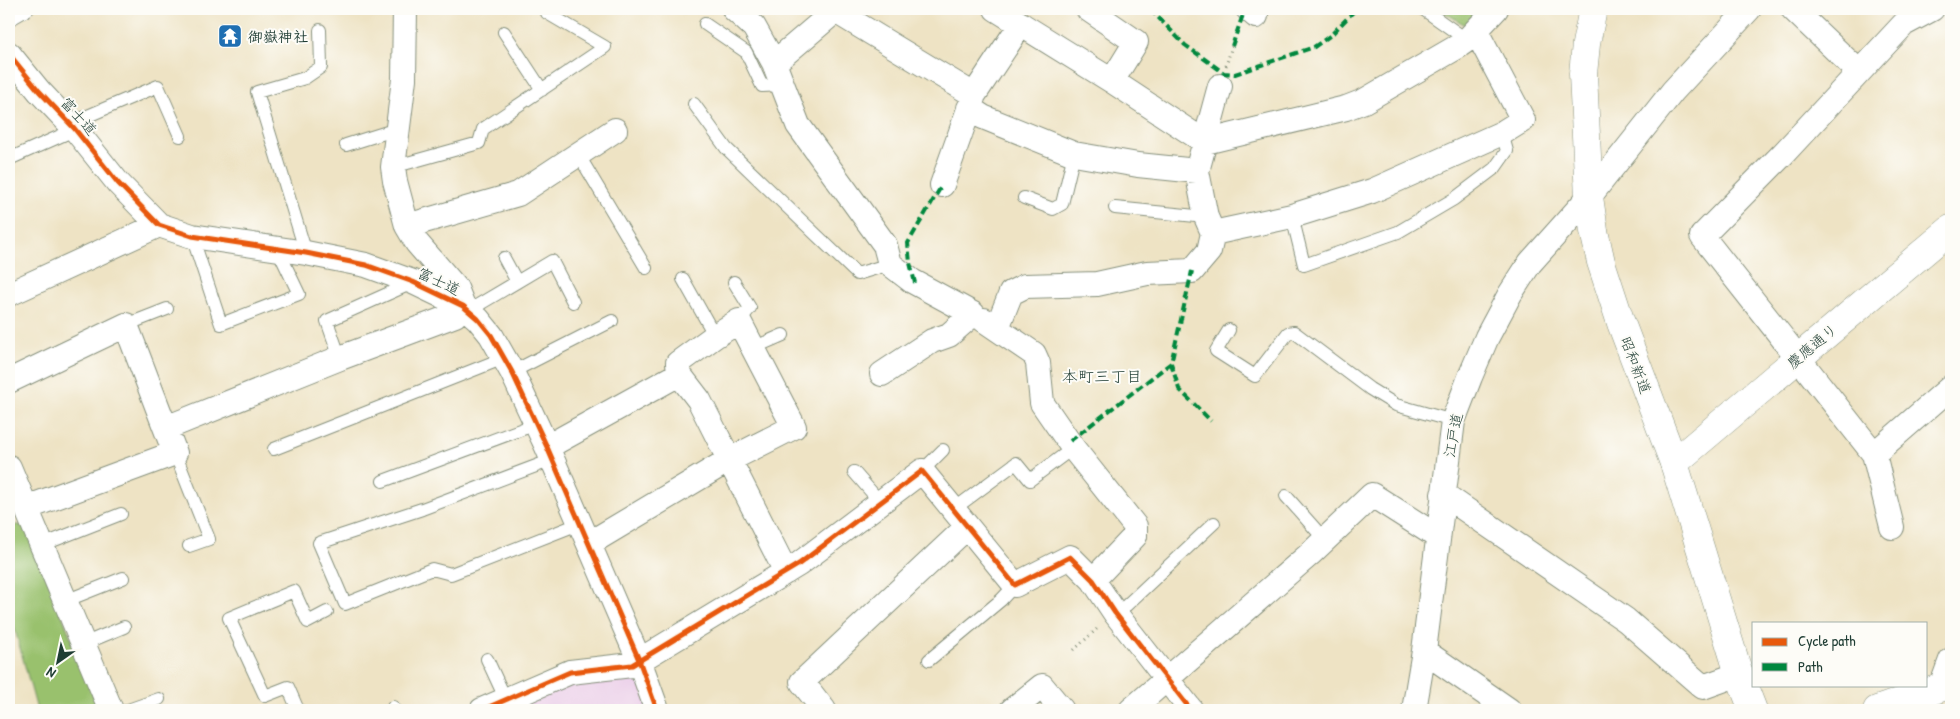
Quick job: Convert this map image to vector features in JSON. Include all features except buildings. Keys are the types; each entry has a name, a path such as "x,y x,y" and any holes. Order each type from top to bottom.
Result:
{"main road":[{"name":"昭和新道","path":"1593,9 1586,44 1583,74 1589,198 1601,262 1618,314 1674,463 1739,674 1753,710"},
{"name":"慶應通り","path":"1674,463 1951,229"},
{"path":"1877,710 1946,686"}],"street":[{"path":"166,428 340,358 455,315 466,308 456,288 417,243 408,226 400,203 393,167 404,78 405,9"},
{"path":"734,9 754,27 774,63 798,125 885,245 890,264 912,280 997,328 1034,354 1038,363 1042,403 1073,448 1135,526 1135,536 1093,580"},
{"path":"996,9 1112,81 1205,142 1346,108 1364,101 1472,36 1496,9"},
{"path":"1088,9 1136,42 1112,81"},
{"name":"江戸道","path":"1414,710 1424,651 1453,421 1473,369 1510,294 1530,262 1589,198 1672,90 1748,9"},
{"path":"1793,9 1859,72"},
{"path":"1892,527 1874,454 1702,236 1784,154 1904,24 1932,9"},
{"path":"774,63 834,10 971,102 983,117 1074,154 1138,165 1197,171"},
{"path":"942,186 971,102 1021,24"},
{"path":"1209,225 1292,216 1372,191 1502,133 1523,120 1472,36"},
{"name":"富士道","path":"11,60 74,128 118,183 159,226 192,236 306,253 366,265 413,282 466,308 491,334 550,453 639,660 657,710"},
{"path":"997,328 1011,293 1025,286 1097,284 1147,272 1192,271 1209,251 1209,225 1197,171 1220,86"},
{"path":"408,226 518,194 615,130"},
{"path":"9,294 159,226"},
{"path":"882,374 932,341 949,335 973,314"},
{"path":"585,533 729,460 794,427 739,320 678,363 679,374 699,400 729,460 786,572"},
{"path":"9,381 126,325 175,453 26,508"},
{"path":"550,453 679,374"},
{"path":"1874,454 1951,387"},
{"path":"9,467 111,710"},
{"path":"482,710 570,672 632,665 786,572 922,471 1015,585 1070,557 1093,580 1116,614 1191,710"},
{"path":"1443,494 1626,620 1704,687 1739,674"},
{"path":"1131,710 1325,540 1372,495 1438,537"},
{"path":"824,710 802,682 961,518"},
{"path":"1424,651 1509,710"},
{"path":"1946,686 1951,660"},
{"path":"1012,710 1042,686 1062,710"}],"lane":[{"path":"9,20 28,9"},
{"path":"1423,9 1472,36"},
{"path":"393,167 479,143 483,129 605,47 547,12"},
{"path":"705,24 746,52 762,86 783,85"},
{"path":"306,253 257,92 305,78 321,67 320,30"},
{"path":"504,32 542,90"},
{"path":"9,159 65,134 83,118 158,86 180,136"},
{"path":"694,104 726,148 857,274 890,264"},
{"path":"346,145 397,129"},
{"path":"1292,216 1304,265 1398,232 1454,199 1495,168 1506,151 1502,133"},
{"path":"578,154 646,268"},
{"path":"1024,198 1053,210 1062,204 1074,154"},
{"path":"1115,208 1209,225"},
{"path":"192,236 221,324 299,294 278,250"},
{"path":"504,258 517,282"},
{"path":"466,308 517,282 552,261 573,302"},
{"path":"683,280 715,336"},
{"path":"340,358 327,321 413,282"},
{"path":"734,282 750,308 739,320"},
{"path":"126,325 167,309"},
{"path":"274,449 508,365 612,321"},
{"path":"1229,330 1216,351 1255,376 1288,333 1294,332 1370,389 1396,405 1453,421"},
{"path":"753,348 783,335"},
{"path":"383,481 536,424"},
{"path":"961,518 1016,463 1030,480 1073,448"},
{"path":"922,471 942,450"},
{"path":"175,453 209,539 189,546"},
{"path":"550,453 422,508 319,543 345,604 432,569 451,574 585,533"},
{"path":"854,472 881,503"},
{"path":"1286,496 1325,540"},
{"path":"42,545 121,514"},
{"path":"1116,614 1214,523"},
{"path":"65,601 123,578"},
{"path":"929,660 1001,600 1015,585"},
{"path":"298,710 288,687 265,696 229,618 294,591 308,622 327,612"},
{"path":"83,644 124,627"},
{"path":"488,659 506,700"},
{"path":"128,710 159,698"}],"path":[{"path":"1074,650 1116,614"}],"shaded area":[{"path":"637,674 650,710 502,710 569,681"}],"green space":[{"path":"1439,9 1479,9 1465,25"},
{"path":"9,525 27,525 99,710 37,710 9,608"}],"marked path":[{"path":"1150,9 1185,45 1224,73 1235,74 1314,47 1331,35 1356,9"},
{"path":"1232,46 1245,9"},
{"path":"915,283 908,243 942,185"},
{"path":"1070,441 1171,363 1192,271"},
{"path":"1171,363 1179,389 1211,421"}],"cycle path":[{"path":"9,54 39,91 74,128 118,183 159,225 192,236 306,253 366,265 413,282 463,306 478,319 491,335 512,372 547,447 639,660 657,710"},
{"path":"482,710 570,672 632,665 799,564 922,471 1015,585 1070,557 1093,580 1115,613 1191,710"}],"place":[{"name":"御嶽神社","path":"230,36"}],"district":[{"name":"本町三丁目","path":"1102,376"}]}
